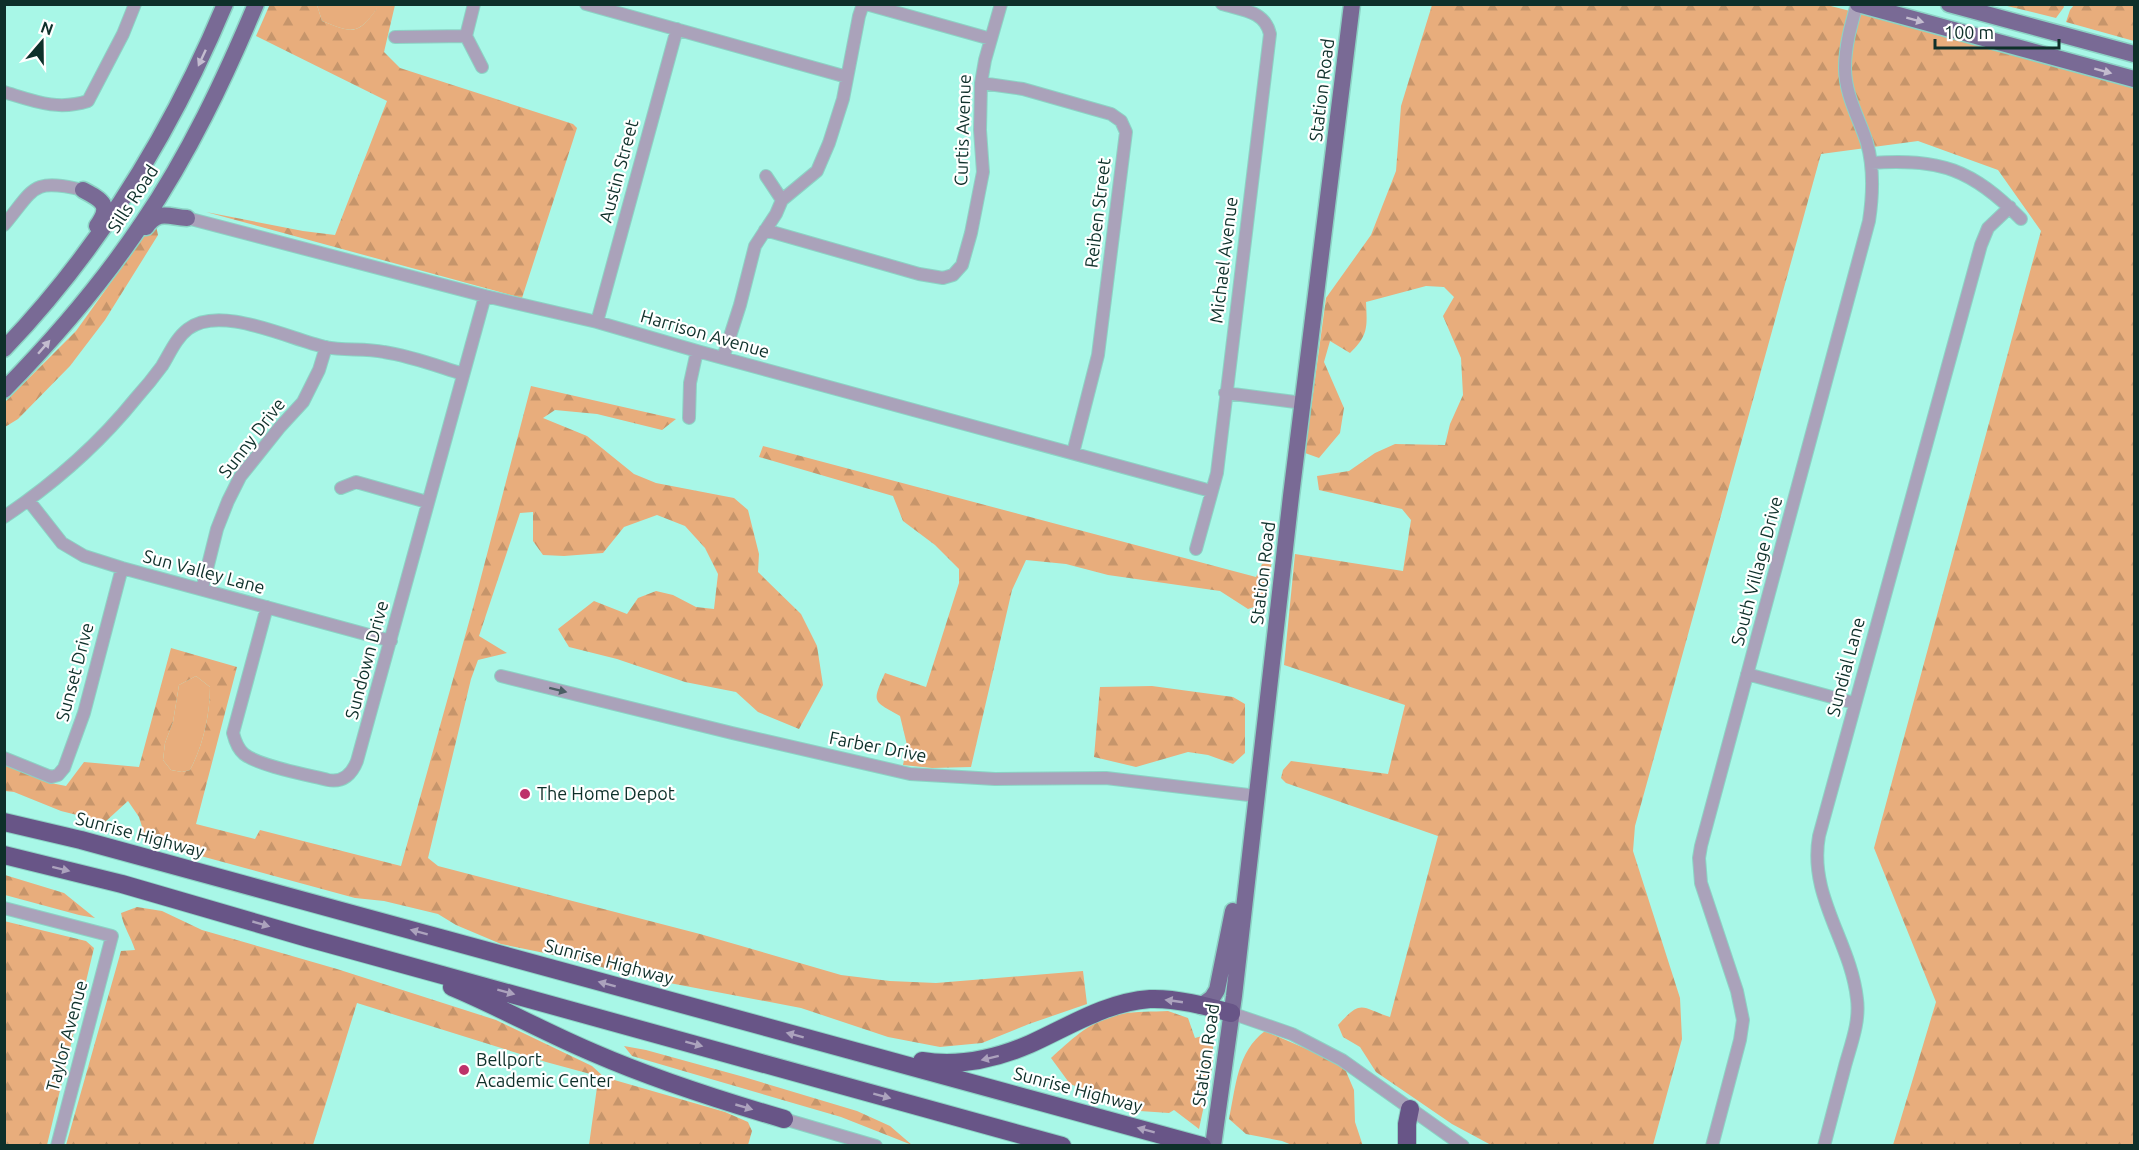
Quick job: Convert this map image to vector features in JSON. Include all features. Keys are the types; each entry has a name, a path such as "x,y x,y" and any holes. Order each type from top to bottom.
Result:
{"highway":[{"name":"Sunrise Highway","path":"4,822 92,843 1202,1146"},
{"path":"4,855 122,884 308,938 1062,1146"},
{"path":"308,938 456,989 566,1041 659,1080 784,1119"},
{"path":"834,1045 871,1049 928,1062 967,1062 992,1058 1017,1050 1083,1018 1123,1004 1150,999 1231,1013"},
{"path":"1407,1146 1410,1109"}],"main road":[{"name":"Sills Road","path":"4,349 48,302 104,228 156,147 198,66 225,4"},
{"name":"Sills Road","path":"4,390 28,366 87,297 143,222 192,141 232,60 256,4"},
{"name":"Station Road","path":"1213,1146 1352,4"},
{"path":"1858,4 2134,79"},
{"path":"1949,4 2134,54"},
{"path":"188,218 170,206 168,198 192,141"},
{"path":"83,190 117,194 156,147"},
{"path":"48,302 70,262 105,214 103,203 83,190"},
{"path":"87,297 111,276 154,217 162,215 188,218"},
{"path":"1201,1006 1212,998 1217,990 1235,903 1246,886"}],"street":[{"path":"4,93 53,106 72,106 88,100 123,34 135,4"},
{"path":"474,4 466,36 482,68"},
{"path":"586,4 847,77"},
{"path":"723,358 755,246 783,200 817,171 829,142 843,99 859,16 864,4 992,39"},
{"name":"Curtis Avenue","path":"765,230 920,274 943,278 953,275 962,265 983,172 980,130 981,83 984,60 1001,4"},
{"name":"Michael Avenue","path":"1197,549 1217,472 1270,34 1268,24 1261,16 1222,4"},
{"name":"South Village Drive","path":"1712,1146 1740,1040 1743,1020 1737,991 1701,882 1699,858 1703,835 1867,234 1872,194 1871,163 1867,144 1847,87 1845,69 1847,42 1858,4"},
{"name":"Austin Street","path":"597,322 677,29"},
{"path":"395,37 466,36"},
{"name":"Reiben Street","path":"981,83 1023,89 1111,114 1121,121 1126,132 1098,355 1073,453"},
{"path":"1871,163 1911,161 1956,170 1982,184 2021,219"},
{"path":"766,176 783,200"},
{"path":"4,225 23,198 40,187 59,185 83,190"},
{"name":"Sundial Lane","path":"1824,1146 1854,1034 1858,1009 1854,980 1818,876 1816,856 1819,836 1981,245 1989,228 2010,207"},
{"name":"Harrison Avenue","path":"188,218 485,296 597,322 1211,491"},
{"name":"Sundown Drive","path":"267,607 233,733 238,746 248,757 333,781 345,778 352,771 391,642 485,296"},
{"path":"4,517 29,501 112,427 161,367 176,342 189,328 203,321 240,322 326,347 381,351 463,374"},
{"name":"Sunny Drive","path":"202,589 218,529 240,477 280,426 303,402 319,370 326,347"},
{"path":"689,418 690,383 697,351"},
{"path":"1226,393 1303,403"},
{"path":"341,488 356,482 428,502"},
{"name":"Sun Valley Lane","path":"29,501 62,543 84,556 391,642"},
{"name":"Sunset Drive","path":"4,758 51,777 58,775 64,768 84,713 122,568"},
{"path":"1747,674 1854,703"},
{"name":"Farber Drive","path":"501,676 910,774 993,779 1106,778 1257,796"},
{"name":"Taylor Avenue","path":"4,908 112,936 57,1146"},
{"path":"1231,1013 1272,1026 1320,1048 1359,1072 1463,1146"},
{"path":"784,1119 874,1145"}],"green space":[{"path":"270,4 317,5 322,21 348,30 354,30 365,24 377,8 374,5 395,5 384,52 400,68 573,124 577,128 522,298 206,212 335,235 387,101 256,36"},
{"path":"374,4 378,7 371,16 365,23 354,29 341,28 322,21 317,5"},
{"path":"1432,5 1827,5 2134,85 2134,1145 1893,1145 1936,1002 1874,848 2041,231 1998,170 1918,141 1821,154 1635,826 1633,851 1680,998 1682,1039 1653,1145 1491,1145 1452,1124 1376,1072 1360,1047 1343,1037 1338,1025 1357,1008 1367,1008 1390,1017 1438,836 1286,783 1281,778 1283,770 1291,761 1388,774 1405,705 1284,665 1295,554 1403,571 1411,520 1402,509 1319,490 1317,476 1349,471 1375,453 1395,444 1445,445 1450,424 1463,395 1461,358 1443,316 1454,297 1444,287 1426,286 1366,302 1366,330 1361,341 1350,353 1330,341 1324,362 1344,408 1340,433 1319,458 1305,453 1326,298 1371,235 1396,171 1401,106"},
{"path":"2003,5 2063,5 2064,7 2056,18"},
{"path":"2074,5 2134,6 2134,41 2066,22"},
{"path":"155,221 158,235 105,320 70,366 18,419 5,427 5,402 76,331"},
{"path":"531,386 676,419 662,430 597,414 555,410 543,418 587,436 634,474 656,483 734,498 748,510 759,554 758,572 801,614 817,646 823,685 799,729 758,712 736,692 685,682 617,659 569,647 558,629 594,601 627,614 638,598 656,591 673,595 696,607 714,609 718,574 705,548 685,526 657,515 624,527 603,553 543,555 533,541 533,512 520,513 479,636 507,653 478,660 471,679 428,858 438,866 700,934 841,975 890,981 936,983 1083,971 1087,1004 982,1043 940,1047 888,1037 801,1008 638,977 564,957 501,944 456,925 438,914 384,901 355,898 164,846 144,833 139,817 128,801 105,822 61,811 14,792 5,791 4,764 51,783 66,786 84,762 139,767 171,648 237,667 196,824 255,839 260,830 401,866 474,604","holes":["196,676 210,687 205,730 195,761 190,770 182,772 171,770 163,760 165,743 173,722 179,685"]},
{"path":"763,446 1256,577 1262,564 1272,560 1266,603 1248,609 1220,591 1108,575 1066,564 1026,560 1012,590 971,767 932,768 903,765 907,745 900,716 877,700 878,690 885,673 926,687 959,583 959,569 935,545 903,521 893,496 759,457"},
{"path":"196,676 210,687 209,708 202,740 190,770 182,772 171,770 163,760 165,743 173,722 179,685"},
{"path":"1152,686 1233,697 1245,704 1245,753 1233,764 1208,755 1188,752 1136,767 1094,757 1100,687"},
{"path":"5,875 64,893 95,918 5,895"},
{"path":"137,907 162,911 202,930 337,969 496,1020 592,1066 604,1077 725,1112 748,1122 752,1131 748,1145 589,1145 598,1080 594,1075 357,1003 313,1145 66,1145 121,951 135,950 121,913"},
{"path":"4,921 86,941 94,948 47,1145 5,1145"},
{"path":"1168,1011 1188,1018 1195,1038 1213,1033 1213,1063 1199,1129 1174,1110 1169,1113 1140,1111 1070,1084 1051,1058 1083,1031 1101,1020 1127,1013"},
{"path":"1265,1031 1323,1056 1345,1069 1354,1090 1355,1122 1363,1146 1292,1145 1246,1134 1229,1119 1243,1059 1256,1039"},
{"path":"624,1046 744,1077 857,1111 890,1126 912,1145 841,1117 632,1056"}],"place":[{"name":"The Home Depot","path":"525,794"},
{"name":"Bellport Academic Center","path":"464,1070"}]}
